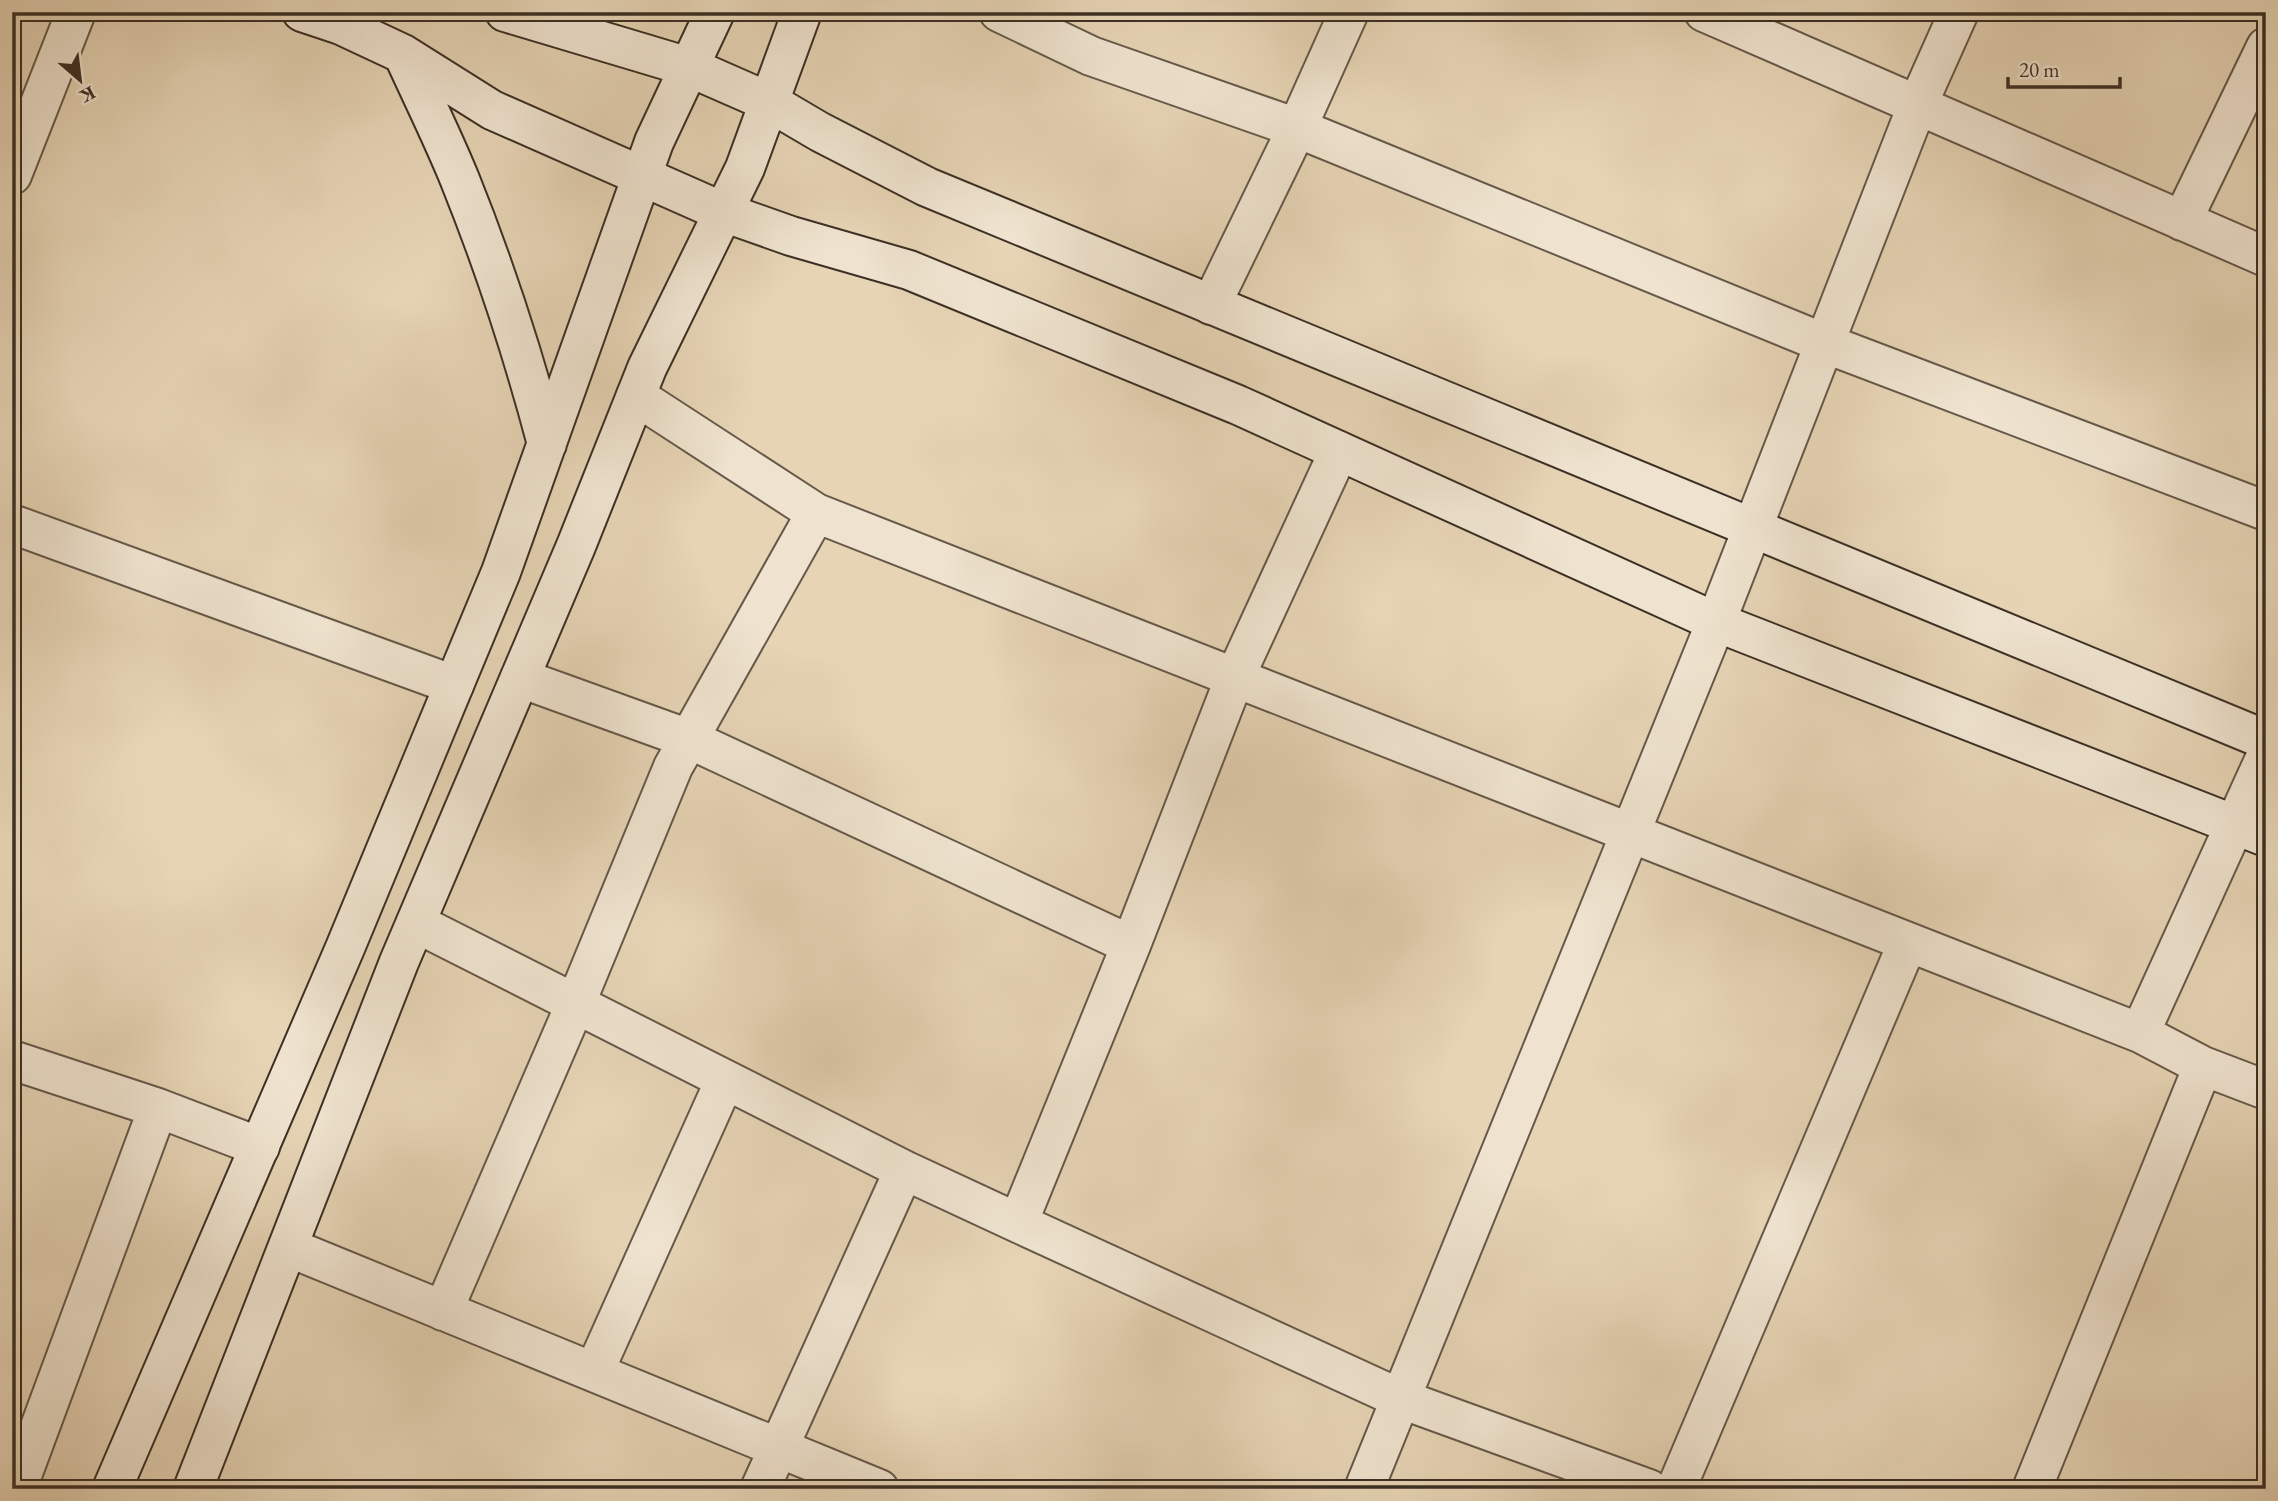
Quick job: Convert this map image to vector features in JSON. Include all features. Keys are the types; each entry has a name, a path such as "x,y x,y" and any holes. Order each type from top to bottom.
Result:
{"street":[{"path":"12,175 76,12"},
{"path":"302,12 341,25 403,54 492,110 642,178 723,212 791,236 909,270 1238,405 1716,622 2250,831"},
{"path":"505,12 689,67 769,102 820,132 927,187 2266,740"},
{"path":"112,1489 260,1147 501,572 654,142 715,12"},
{"path":"193,1489 416,923 647,368 744,168 802,12"},
{"path":"999,12 1091,56 1297,128 1824,343 2266,511"},
{"path":"1211,305 1297,128 1349,12"},
{"path":"1704,12 2266,257"},
{"path":"1364,1489 1716,622 1917,106 1959,12"},
{"path":"2182,221 2266,47"},
{"path":"403,54 459,178 498,280 522,351 547,443"},
{"path":"636,396 816,513 2140,1033 2203,1066 2266,1090"},
{"path":"1018,1223 1132,944 1235,677 1339,451"},
{"path":"443,1311 575,1005 673,767 816,513"},
{"path":"12,524 454,685"},
{"path":"520,678 689,739 1132,944"},
{"path":"2140,1033 2250,831 2266,756"},
{"path":"416,923 904,1170 1401,1399 1649,1489"},
{"path":"1676,1489 1909,942"},
{"path":"12,1060 159,1108 260,1147"},
{"path":"2032,1489 2203,1066"},
{"path":"594,1372 725,1080"},
{"path":"17,1489 159,1108"},
{"path":"760,1489 904,1170"},
{"path":"288,1247 879,1489"}]}
